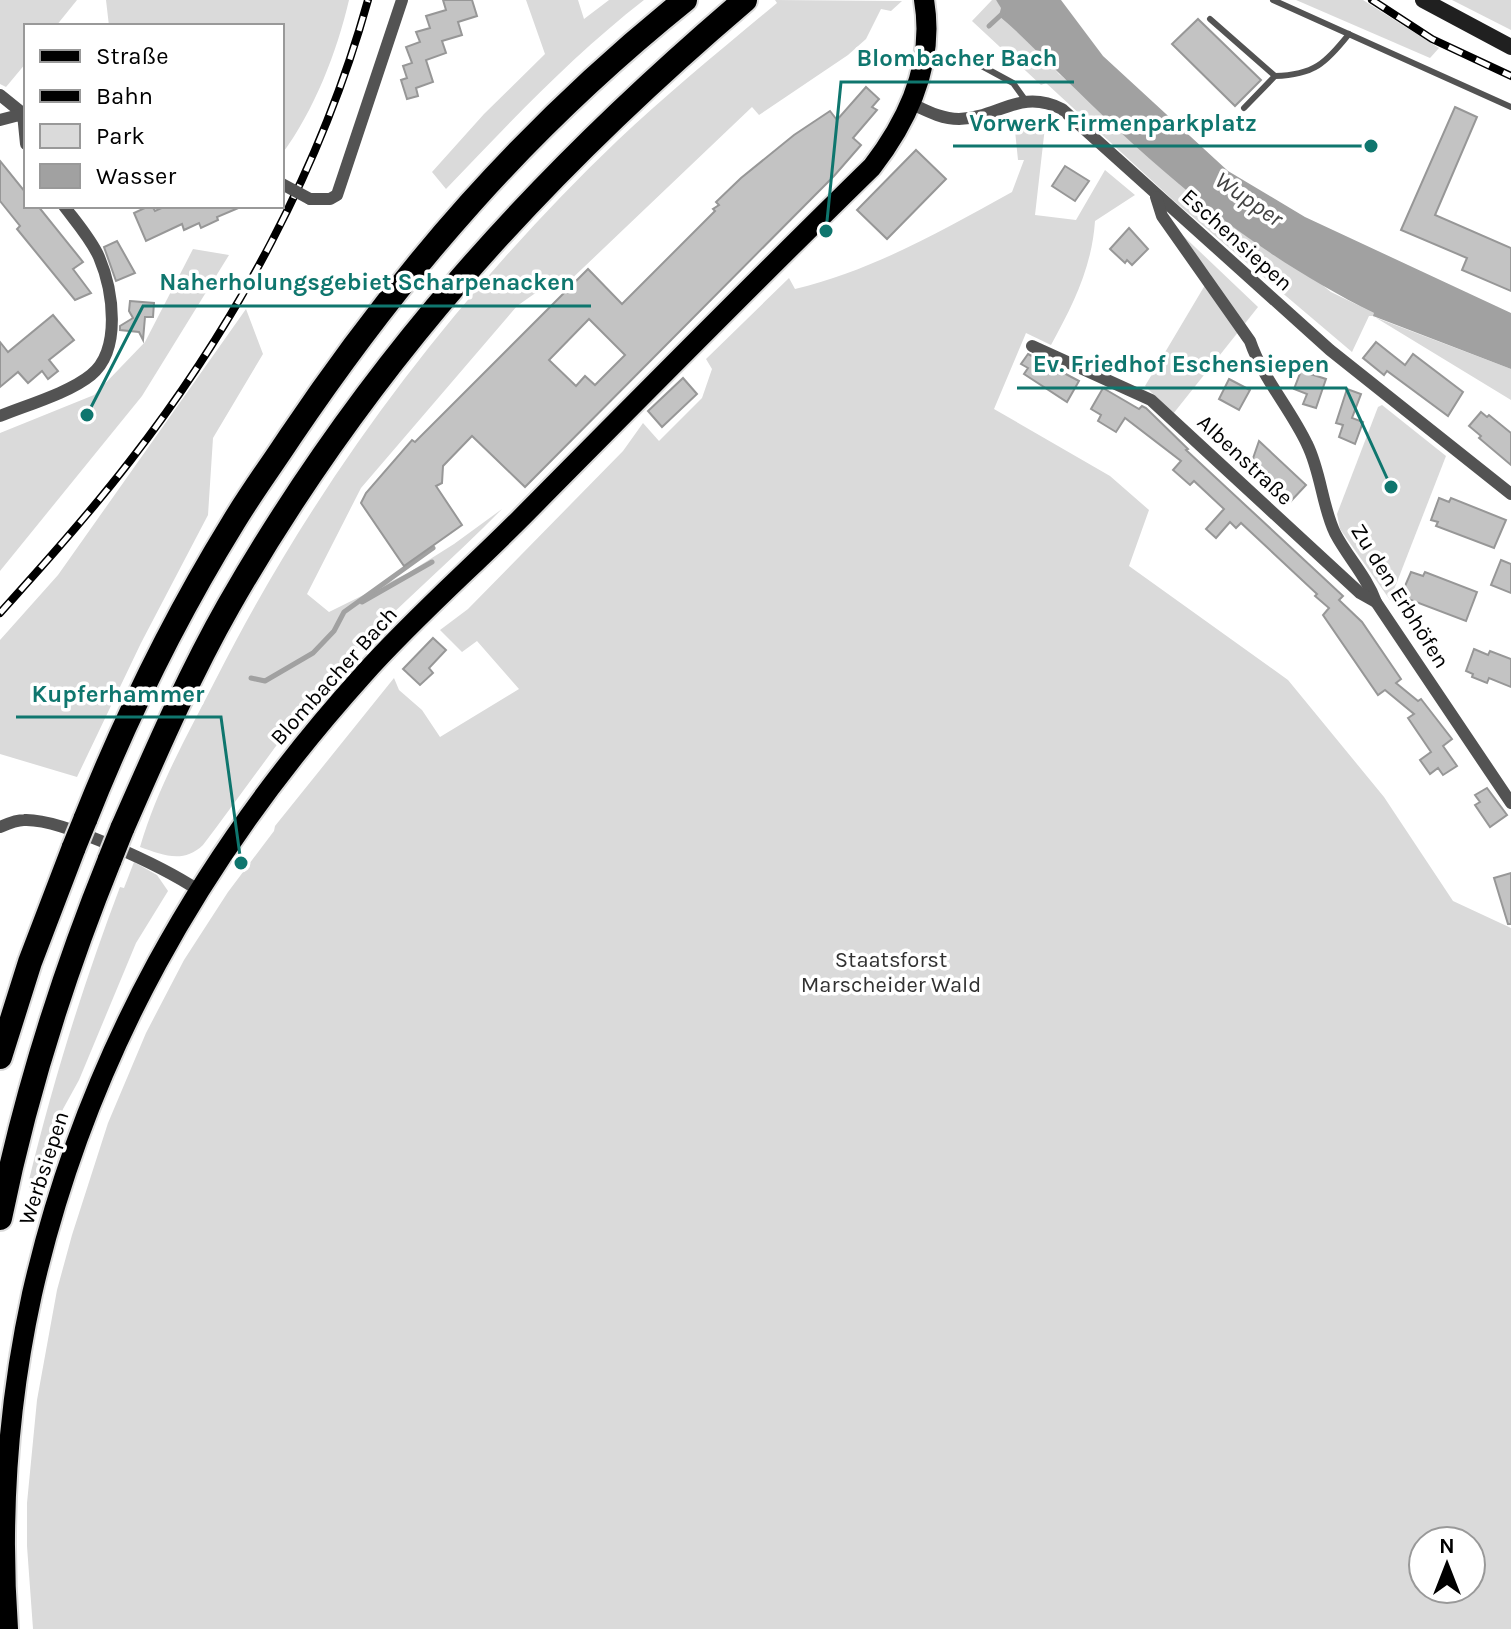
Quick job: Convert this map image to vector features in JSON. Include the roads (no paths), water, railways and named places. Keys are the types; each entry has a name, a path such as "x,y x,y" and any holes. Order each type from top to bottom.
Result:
{"highway":[{"path":"0,1057 30,962 111,756 192,593 234,522 354,345 454,219 598,72 685,0"},
{"path":"0,1218 25,1110 70,964 110,859 182,697 228,608 273,531 387,367 493,239 625,105 745,0"}],"main road":[{"name":"Blombacher Bach","path":"109,1057 154,966 198,890 263,794 364,673 872,167 897,134 912,104 926,35 924,0"},
{"path":"1423,0 1511,47"},
{"name":"Werbsiepen","path":"8,1629 3,1554 5,1483 20,1350 60,1188 109,1057"}],"street":[{"path":"284,185 310,199 330,199 337,195 402,0"},
{"path":"0,95 24,115"},
{"path":"912,104 935,115 957,119 1026,101"},
{"name":"Eschensiepen","path":"1026,101 1044,102 1062,109 1330,350 1511,494"},
{"path":"0,120 24,115"},
{"name":"Zu den Erbhöfen","path":"1156,194 1162,216 1250,341 1258,364 1307,442 1334,531 1368,580 1376,602 1511,803"},
{"path":"0,416 90,376 103,363 108,347 110,293 99,257 66,208"},
{"name":"Albenstraße","path":"1032,346 1151,400 1360,593 1376,602"},
{"path":"0,827 21,819 54,824 137,857 198,890"}],"lane":[{"path":"1273,0 1511,107"},
{"path":"1210,19 1275,76"},
{"path":"1244,108 1275,76 1299,75 1319,66 1333,55 1349,34"},
{"path":"978,64 1013,83 1026,101"}],"water":[{"name":"Wupper","path":"996,0 1061,0 1103,56 1228,171 1305,217 1511,313 1511,369 1373,316 1374,313 1323,286 1248,238 1179,184 1119,131 999,16 1001,8"}],"waterway":[{"path":"989,26 1003,13"},
{"path":"251,678 265,681 313,653 334,631 344,612 433,548"},
{"path":"362,602 432,562"}],"railway":[{"path":"0,613 130,461 169,409 240,299 272,242 326,123 368,0"},
{"path":"1372,0 1432,39 1511,76"}],"place":[{"name":"Vorwerk Firmenparkplatz","path":"1371,146"},
{"name":"Blombacher Bach","path":"826,231"},
{"name":"Naherholungsgebiet Scharpenacken","path":"87,415"},
{"name":"Ev. Friedhof Eschensiepen","path":"1391,487"},
{"name":"Kupferhammer","path":"241,863"}],"park label":[{"name":"Staatsforst Marscheider Wald","path":"891,972"}]}
